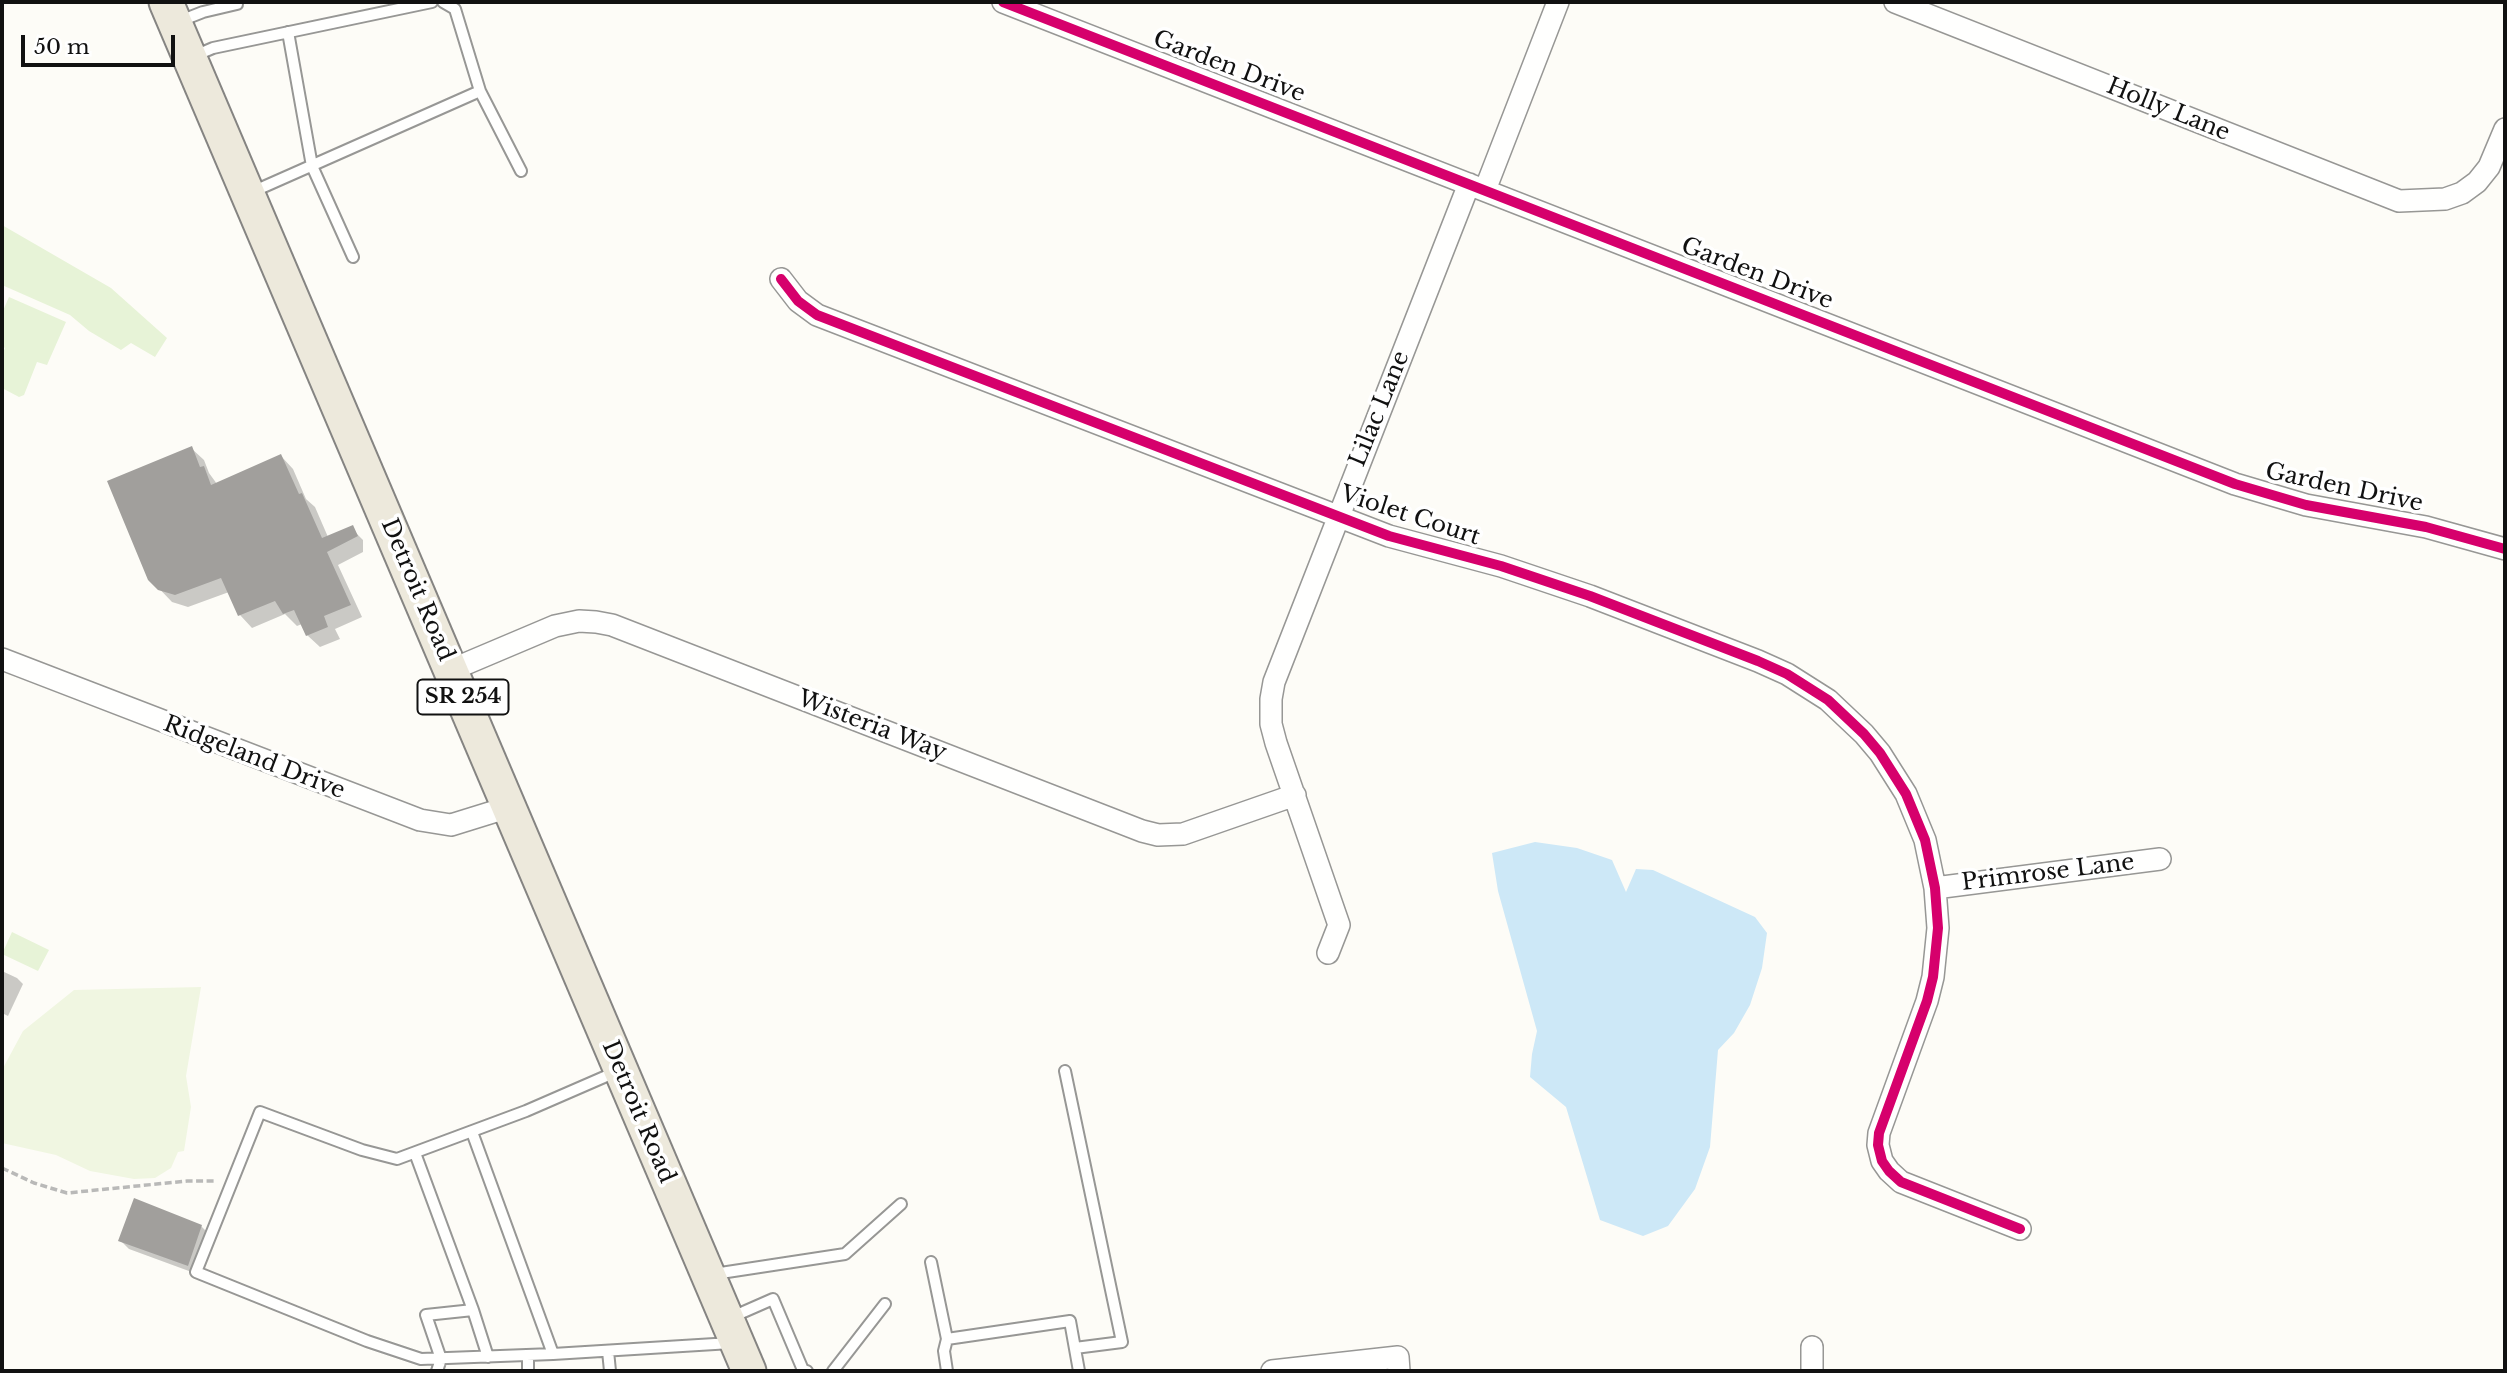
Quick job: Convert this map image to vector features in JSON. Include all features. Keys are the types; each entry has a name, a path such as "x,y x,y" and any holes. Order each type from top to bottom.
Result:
{"main road":[{"name":"Detroit Road","path":"170,13 737,1344"}],"street":[{"name":"Garden Drive","path":"1003,2 2248,488 2306,505 2426,527 2505,549"},
{"name":"Lilac Lane","path":"1328,953 1339,925 1271,724 1274,682 1338,516 1558,2"},
{"name":"Holly Lane","path":"1895,2 2399,201 2445,199 2462,193 2477,182 2489,167 2505,129"},
{"name":"Violet Court","path":"781,279 798,300 817,315 1389,536 1501,566 1590,596 1758,661 1808,686 1847,716 1894,773 1916,817 1936,888 1938,928 1933,977 1927,1001 1879,1132 1878,1145 1882,1161 1901,1182 2020,1229"},
{"name":"Wisteria Way","path":"451,670 555,626 579,621 596,622 612,625 1158,835 1183,834 1295,795"},
{"name":"Ridgeland Drive","path":"2,659 419,820 451,825 509,807"},
{"name":"Primrose Lane","path":"1936,888 2160,859"},
{"path":"1812,1347 1812,1371"},
{"path":"1272,1371 1398,1364"}],"lane":[{"path":"170,13 203,12 237,2"},
{"path":"189,58 213,48 432,2"},
{"path":"443,2 454,9 480,91 521,171"},
{"path":"288,32 312,166 353,257"},
{"path":"249,194 480,91"},
{"path":"621,1070 472,1132 397,1159 362,1150 260,1112 196,1272 367,1341 421,1359 737,1344 773,1299 803,1370 807,1371"},
{"path":"1065,1071 1122,1342 1075,1348"},
{"path":"472,1132 553,1354"},
{"path":"415,1153 488,1357"},
{"path":"708,1275 845,1254 901,1204"},
{"path":"931,1262 947,1339 944,1351 947,1371"},
{"path":"833,1371 885,1304"},
{"path":"437,1371 441,1359 426,1315 473,1310"},
{"path":"947,1339 1070,1321 1079,1371"},
{"path":"608,1351 610,1371"},
{"path":"528,1355 528,1371"}],"path":[{"path":"2,1168 34,1183 67,1193 187,1181 233,1181"}],"green space":[{"path":"2,225 111,288 167,338 155,357 131,343 121,350 89,331 70,315 2,285"},
{"path":"9,297 66,322 47,365 37,362 24,395 19,397 2,388 2,355 5,348 2,346 2,313"},
{"path":"12,932 49,950 38,971 2,954"},
{"path":"201,987 186,1076 191,1107 184,1151 178,1152 171,1168 155,1178 134,1179 90,1171 56,1155 2,1143 2,1070 23,1031 74,990"}],"water":[{"path":"1535,842 1577,848 1612,860 1626,892 1636,869 1653,870 1755,917 1767,933 1762,968 1750,1005 1734,1033 1718,1050 1710,1147 1695,1189 1668,1226 1643,1236 1600,1220 1566,1107 1530,1077 1537,1031 1498,891 1492,853"}],"building":[{"path":"192,446 211,485 281,454 322,538 353,525 358,536 327,552 351,605 324,616 328,627 306,636 294,610 283,614 275,601 238,616 221,578 175,595 158,590 148,580 107,481"},
{"path":"134,1198 202,1225 188,1266 118,1241"}],"cycle path":[{"path":"1003,2 2235,484 2306,505 2426,527 2505,549"},
{"path":"781,279 798,301 817,315 1389,536 1501,566 1590,596 1758,661 1787,674 1828,700 1880,753 1906,794 1925,840 1935,888 1938,928 1933,977 1927,1001 1879,1133 1878,1145 1882,1161 1901,1182 2020,1229"}]}
